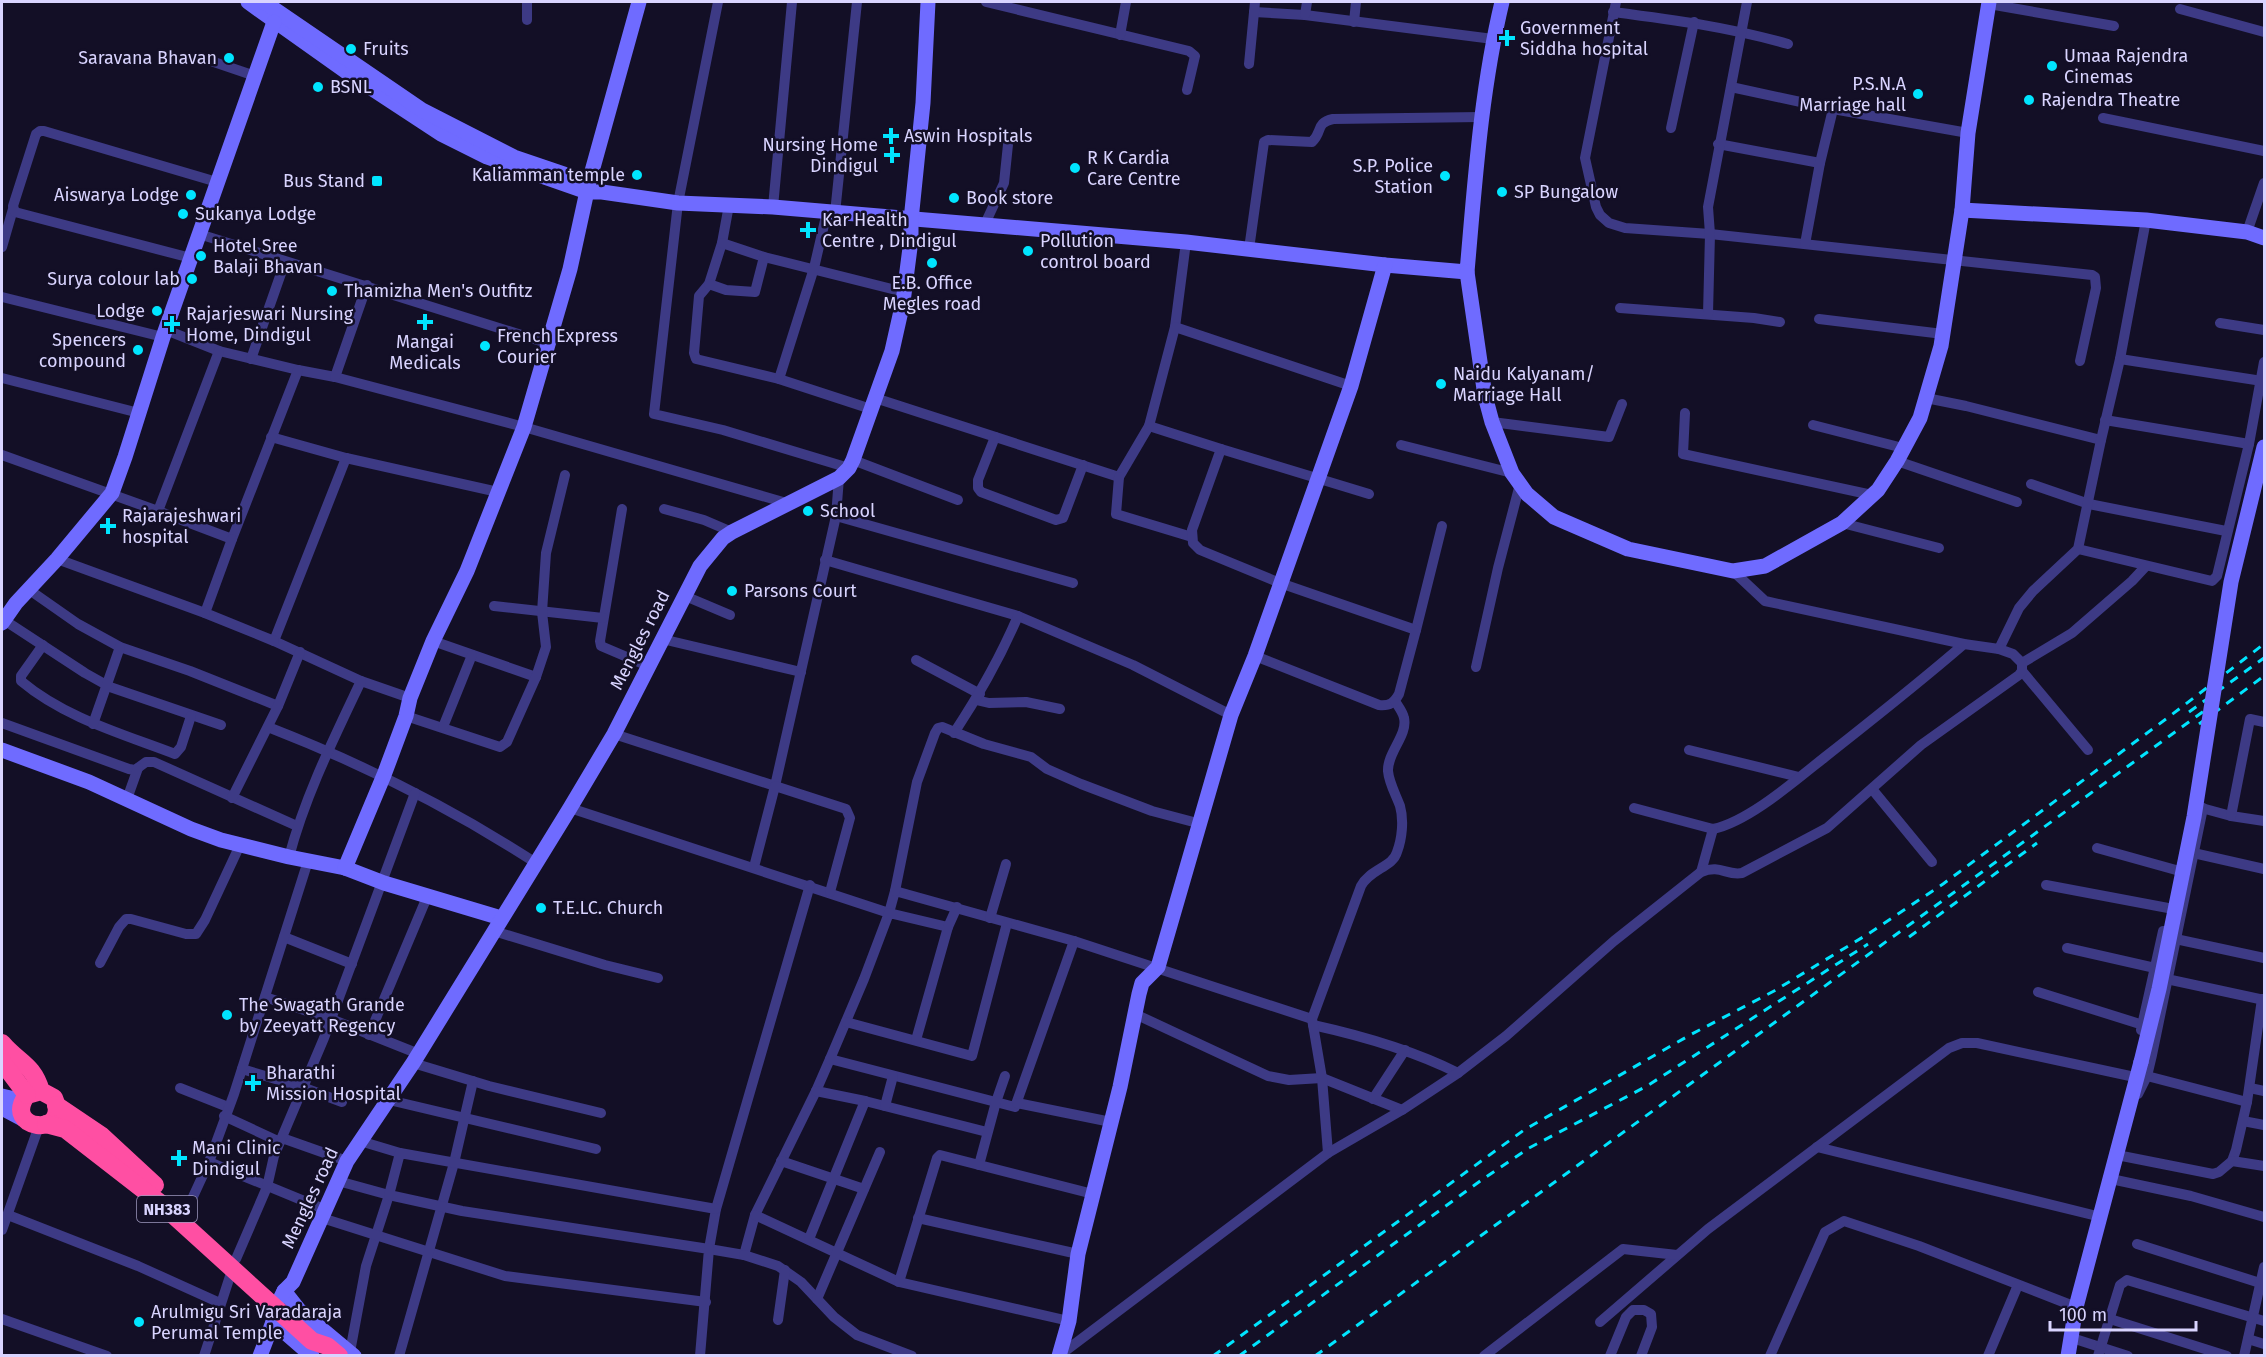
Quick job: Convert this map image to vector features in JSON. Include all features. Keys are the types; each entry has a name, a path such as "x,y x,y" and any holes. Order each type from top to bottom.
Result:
{"highway":[{"name":"NH383","path":"2,1043 36,1076 31,1096 21,1108 23,1117 38,1124 65,1129 86,1143 234,1264 279,1305"},
{"name":"NH383","path":"2,1062 31,1096"},
{"name":"NH383","path":"31,1096 48,1093 56,1105 102,1136 186,1212 234,1264"},
{"path":"38,1124 53,1120 56,1105"},
{"path":"279,1305 312,1341 336,1353"}],"street":[{"path":"248,2 274,22 386,92 514,157 593,188 678,203 773,207 1186,242 1384,265 1467,272"},
{"path":"263,2 386,92"},
{"path":"527,2 527,20"},
{"path":"345,868 384,775 406,716 410,698 433,641 467,571 524,427 550,344 593,188 639,2"},
{"path":"718,2 678,203 654,414 723,430 847,469 958,500"},
{"path":"773,207 792,2"},
{"path":"779,379 831,213 857,2"},
{"path":"754,867 775,786 847,469 892,351 904,292 923,103 928,2"},
{"path":"986,2 1192,53 1194,62 1187,90"},
{"path":"1120,35 1126,2"},
{"path":"1305,15 1307,2"},
{"path":"1354,22 1356,2"},
{"path":"1502,2 1493,39 1481,117 1467,272 1485,396 1491,422 1516,479 1527,494 1554,517 1628,549 1733,571 1765,566 1842,523 1872,495 1900,455 1920,418 1943,334 1962,210 1968,133 1989,3 2114,26"},
{"path":"1708,314 1710,234 1707,207 1747,2"},
{"path":"1249,64 1254,7 1493,39"},
{"path":"1788,44 1740,30 1614,7 1585,159 1600,215 1609,223 1625,228 1710,234 2092,275 2095,278 2096,288 2080,361"},
{"path":"2180,9 2265,32"},
{"path":"221,725 108,685 3,622 28,589 57,559 112,493 199,234 274,22"},
{"path":"1671,128 1694,22"},
{"path":"208,60 255,76"},
{"path":"1731,87 1833,110 1968,133"},
{"path":"1805,244 1820,163 1833,110"},
{"path":"1249,249 1264,142 1268,140 1312,142 1316,139 1321,125 1333,119 1481,117"},
{"path":"2103,118 2265,151"},
{"path":"2,247 36,134 40,130 217,182"},
{"path":"984,226 1004,183 1009,135"},
{"path":"1718,144 1820,163"},
{"path":"2247,232 2265,183"},
{"path":"729,206 722,243 709,284 699,296 694,353 696,359 873,403 995,437 1119,477"},
{"path":"13,209 18,214 191,258"},
{"path":"1962,210 2146,220 2247,232 2265,238"},
{"path":"1999,649 2019,608 2078,549 2120,359 2146,220"},
{"path":"199,234 550,344"},
{"path":"1186,242 1174,327 1149,426 1119,477 1116,514 1192,537"},
{"path":"722,243 764,257 904,292"},
{"path":"709,284 726,290 755,292 764,257"},
{"path":"251,359 285,262"},
{"path":"1059,1356 1069,1321 1078,1254 1142,983 1158,967 1231,715 1255,656 1351,386 1384,265"},
{"path":"335,376 367,285"},
{"path":"2,297 165,333 251,359 335,376 524,427 790,504"},
{"path":"1620,308 1780,322"},
{"path":"1819,320 1943,334"},
{"path":"2220,323 2265,330"},
{"path":"1174,327 1351,386"},
{"path":"158,511 219,351"},
{"path":"2120,359 2262,381"},
{"path":"2078,549 2212,581 2217,576 2226,531 2249,444 2265,362"},
{"path":"205,613 298,370"},
{"path":"2,378 140,413"},
{"path":"1926,398 2101,440"},
{"path":"1491,422 1609,437 1622,404"},
{"path":"1685,413 1683,454 1872,495"},
{"path":"2105,420 2249,444"},
{"path":"1813,425 1900,455 2017,502"},
{"path":"1149,426 1369,494"},
{"path":"271,437 346,458 498,492"},
{"path":"995,437 978,480 978,488 981,492 1056,520 1063,518 1083,465"},
{"path":"1401,445 1516,479"},
{"path":"2144,1069 2158,989 2194,817 2231,582 2265,447"},
{"path":"1221,450 1192,530 1193,543 1200,550 1280,583 1416,630"},
{"path":"2,455 112,493 232,539"},
{"path":"274,641 346,458"},
{"name":"Mengles road","path":"260,1356 279,1305 293,1282 347,1161 416,1059 570,808 614,734 662,639 710,552 732,532 790,504 847,469"},
{"path":"406,716 500,747 504,746 536,677 546,647 542,612 546,553 565,475"},
{"path":"1476,667 1516,479"},
{"path":"2031,484 2089,504 2226,531"},
{"path":"664,508 704,520 732,532"},
{"path":"622,509 613,570 599,636 602,646 648,666"},
{"path":"836,516 1073,583"},
{"path":"1842,523 1940,548"},
{"path":"1255,656 1379,705 1388,706 1399,694 1442,526"},
{"path":"57,559 205,613 300,652 361,681 410,698"},
{"path":"825,560 1018,616 1133,665 1231,715"},
{"path":"1059,1356 1328,1153 1458,1074 1506,1036 1614,940 1701,872 1717,868 1737,874 1742,873 1827,828 1922,745 2019,675 2022,667 2072,633 2132,582 2146,566"},
{"path":"1733,571 1765,601 1964,644 1999,649 2013,654 2088,750"},
{"path":"28,589 78,624 120,647 190,670 278,706"},
{"path":"685,596 730,615"},
{"path":"495,606 603,618"},
{"path":"954,733 978,697 1003,652 1018,616"},
{"path":"662,639 801,672"},
{"path":"433,641 536,677"},
{"path":"1634,808 1713,829 1722,828 1748,814 1799,777 1964,644"},
{"path":"43,645 21,676 21,681 41,696 93,724 176,754 181,747 191,716"},
{"path":"93,724 120,647"},
{"path":"232,798 278,706 300,652"},
{"path":"443,727 472,655"},
{"path":"916,660 989,703 1016,701 1060,709"},
{"path":"289,857 297,826 361,681"},
{"path":"1328,1153 1322,1078 1313,1022 1361,886 1371,873 1393,861 1397,854 1401,830 1401,809 1388,768 1389,760 1404,728 1404,718 1395,701"},
{"path":"2231,816 2250,719 2265,722"},
{"path":"2,723 129,769 138,768 146,762 154,762 297,826"},
{"path":"268,727 329,750 384,775 482,828 536,863"},
{"path":"744,1255 755,1215 830,1059 890,913 917,782 938,728 1031,757 1055,773 1142,807 1201,824"},
{"path":"614,734 846,809 850,818 849,826 830,892"},
{"path":"2,750 89,782 191,829 289,857 345,868 428,897 605,965 658,978"},
{"path":"1689,750 1799,777"},
{"path":"2128,1116 2130,1076 2192,805 2199,757"},
{"path":"127,799 138,768"},
{"path":"1872,789 1932,862"},
{"path":"204,1356 234,1264 267,1187 281,1140 384,883 415,793"},
{"path":"2192,805 2231,816 2264,818"},
{"path":"570,808 890,913 948,927"},
{"path":"2068,1356 2076,1307 2128,1116 2169,980 2203,808"},
{"path":"1701,872 1713,829"},
{"path":"100,963 119,927 126,920 131,919 186,934 196,934 205,920 240,844"},
{"path":"2097,848 2176,870"},
{"path":"2180,850 2265,869"},
{"path":"186,1212 209,1162 242,1069 308,861"},
{"path":"990,918 1006,864"},
{"path":"700,1356 709,1249 716,1209 810,885"},
{"path":"2046,885 2168,908"},
{"path":"895,891 957,907 1158,967 1313,1022 1405,1050 1432,1060 1458,1074"},
{"path":"369,1035 428,897"},
{"path":"916,1040 948,927 957,907"},
{"path":"846,1022 972,1056 1007,923"},
{"path":"2162,936 2265,958"},
{"path":"284,937 352,963"},
{"path":"830,1059 1015,1107 1074,941"},
{"path":"2067,948 2154,972 2169,980 2263,999 2250,1088 2232,1161 2220,1172 2213,1174 2117,1155"},
{"path":"2038,992 2143,1025"},
{"path":"265,997 331,1019 416,1059 473,1081 601,1113"},
{"path":"1135,1014 1268,1076 1289,1080 1322,1078 1402,1110"},
{"path":"1600,1322 1708,1229 1949,1048 1962,1043 1977,1043 2130,1076"},
{"path":"1373,1099 1405,1050"},
{"path":"242,1069 342,1102"},
{"path":"2144,1069 2247,1102"},
{"path":"885,1106 893,1076"},
{"path":"979,1165 1005,1076"},
{"path":"399,1356 454,1163 473,1081"},
{"path":"180,1088 281,1140 347,1161"},
{"path":"2250,1088 2265,1091"},
{"path":"816,1090 987,1132"},
{"path":"2,1096 31,1096"},
{"path":"389,1100 596,1149"},
{"path":"809,1239 865,1101"},
{"path":"1017,1103 1111,1122"},
{"path":"2,1108 38,1124 2,1230"},
{"path":"2243,1121 2265,1125"},
{"path":"360,1141 400,1153 716,1209"},
{"path":"1816,1147 2101,1217"},
{"path":"817,1299 880,1152"},
{"path":"336,1353 389,1195 400,1153"},
{"path":"899,1282 937,1158 940,1155 1093,1194"},
{"path":"781,1161 864,1189"},
{"path":"2232,1161 2265,1166"},
{"path":"209,1162 374,1236 505,1276 706,1302"},
{"path":"2111,1179 2190,1196 2265,1217"},
{"path":"338,1181 441,1206 521,1221 709,1249 768,1262 801,1282 834,1317 857,1335 912,1356"},
{"path":"8,1215 138,1266 220,1303"},
{"path":"755,1215 899,1282 1069,1321"},
{"path":"918,1218 1078,1254"},
{"path":"1770,1356 1826,1232 1844,1221 1919,1246 2076,1307"},
{"path":"2137,1244 2260,1283"},
{"path":"1484,1356 1623,1249 1677,1255"},
{"path":"2244,1356 2248,1339 2259,1319 2260,1283 2265,1267"},
{"path":"778,1320 784,1270"},
{"path":"2100,1351 2120,1285 2127,1280 2259,1319"},
{"path":"1988,1356 2018,1285"},
{"path":"1610,1356 1626,1317 1633,1310 1644,1310 1652,1314 1653,1321 1641,1356"},
{"path":"2,1319 107,1356"},
{"path":"2110,1319 2227,1356"},
{"path":"2072,1338 2100,1351 2128,1356"},
{"path":"2248,1339 2265,1344"}],"railway":[{"path":"1213,1356 1524,1130 1690,1035 1774,991 1868,934 1943,884 2264,644"},
{"path":"2189,712 2264,658"},
{"path":"2199,724 2264,676"},
{"path":"1315,1356 2204,711"},
{"path":"1909,937 2037,843"},
{"path":"1239,1356 1529,1148 1647,1086 1868,944"}],"place":[{"name":"Government Siddha hospital","path":"1507,38"},
{"name":"Fruits","path":"351,49"},
{"name":"Saravana Bhavan","path":"229,58"},
{"name":"Umaa Rajendra Cinemas","path":"2052,66"},
{"name":"BSNL","path":"318,87"},
{"name":"P.S.N.A Marriage hall","path":"1918,94"},
{"name":"Rajendra Theatre","path":"2029,100"},
{"name":"Aswin Hospitals","path":"891,136"},
{"name":"Nursing Home Dindigul","path":"892,155"},
{"name":"R K Cardia Care Centre","path":"1075,168"},
{"name":"Kaliamman temple","path":"637,175"},
{"name":"S.P. Police Station","path":"1445,176"},
{"name":"Bus Stand","path":"377,181"},
{"name":"SP Bungalow","path":"1502,192"},
{"name":"Aiswarya Lodge","path":"191,195"},
{"name":"Book store","path":"954,198"},
{"name":"Sukanya Lodge","path":"183,214"},
{"name":"Kar Health Centre , Dindigul","path":"808,230"},
{"name":"Pollution control board","path":"1028,251"},
{"name":"Hotel Sree Balaji Bhavan","path":"201,256"},
{"name":"E.B. Office Megles road","path":"932,263"},
{"name":"Surya colour lab","path":"192,279"},
{"name":"Thamizha Men's Outfitz","path":"332,291"},
{"name":"Lodge","path":"157,311"},
{"name":"Mangai Medicals","path":"425,322"},
{"name":"Rajarjeswari Nursing Home, Dindigul","path":"172,324"},
{"name":"French Express Courier","path":"485,346"},
{"name":"Spencers compound","path":"138,350"},
{"name":"Naidu Kalyanam/ Marriage Hall","path":"1441,384"},
{"name":"School","path":"808,511"},
{"name":"Rajarajeshwari hospital","path":"108,526"},
{"name":"Parsons Court","path":"732,591"},
{"name":"T.E.LC. Church","path":"541,908"},
{"name":"The Swagath Grande by Zeeyatt Regency","path":"227,1015"},
{"name":"Bharathi Mission Hospital","path":"253,1083"},
{"name":"Mani Clinic Dindigul","path":"179,1158"},
{"name":"Arulmigu Sri Varadaraja Perumal Temple","path":"139,1322"}]}
